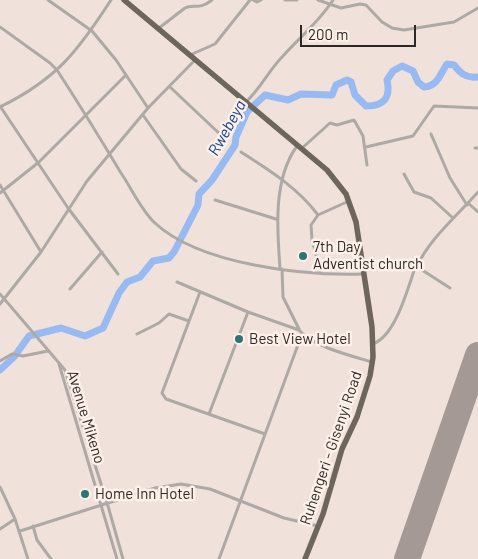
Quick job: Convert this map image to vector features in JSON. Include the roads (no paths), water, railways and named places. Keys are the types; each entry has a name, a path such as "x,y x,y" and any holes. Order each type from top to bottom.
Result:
{"highway":[{"name":"Ruhengeri - Gisenyi Road","path":"124,0 336,180 349,201 356,222 373,344 372,362 357,417 342,449 318,526 305,559"}],"street":[{"path":"48,0 92,31 116,60 148,108"},
{"path":"111,0 82,45 57,70 21,97 0,106 68,208 118,274"},
{"path":"159,28 185,8 189,6 200,7 212,0"},
{"path":"0,304 41,252 68,208 148,108 170,87 193,57 215,44 251,0 257,2 261,0"},
{"path":"285,0 297,0"},
{"path":"318,0 341,8 360,4 366,5 382,22 392,28 404,30 454,22 478,8"},
{"path":"247,104 282,56 312,28 333,0"},
{"path":"0,27 57,70 146,213 169,235 186,244 229,259 281,269 322,274 364,274"},
{"path":"2,191 39,162 125,76"},
{"path":"170,87 223,137"},
{"path":"366,147 413,136 434,106 478,108"},
{"path":"143,115 181,169 196,181"},
{"path":"367,165 366,147 358,125 354,120 337,125 330,123 299,147 286,166 276,219 283,297 299,330 302,334 326,347 372,362"},
{"path":"431,134 450,178 468,204 478,212"},
{"path":"241,152 284,180 302,196 318,215"},
{"path":"404,174 414,192 431,198 453,218"},
{"path":"0,185 41,252"},
{"path":"373,344 382,340 391,328 416,268 425,252 453,218 477,195"},
{"path":"215,200 276,219"},
{"path":"322,274 311,228 314,219 318,215 349,201"},
{"path":"70,289 102,252"},
{"path":"416,268 450,288"},
{"path":"177,282 248,312 299,330"},
{"path":"200,292 162,393 166,399 265,434"},
{"path":"0,294 58,364"},
{"path":"209,414 248,312"},
{"path":"137,334 159,323 169,314 189,321"},
{"path":"219,559 302,334"},
{"path":"0,362 12,354 21,355 48,351"},
{"name":"Avenue Mikeno","path":"58,364 66,373 123,559"},
{"name":"Avenue Mikeno","path":"58,364 117,559"},
{"path":"20,531 155,488 181,484 200,486 304,524 318,526"},
{"path":"0,486 20,531 28,559"},
{"path":"0,529 15,519"},
{"path":"33,526 36,540 51,559"}],"waterway":[{"name":"Rwebeya","path":"0,370 14,357 29,336 61,328 85,336 103,328 119,293 127,282 140,277 153,261 169,258 174,252 198,205 199,194 212,180 235,145 236,137 247,112 265,95 288,100 301,94 332,95 336,85 347,80 351,82 355,95 366,106 372,106 385,100 388,92 387,80 393,71 402,66 413,71 418,82 424,87 436,82 447,64 454,65 467,76 478,77"}],"place":[{"name":"7th Day Adventist church","path":"303,256"},
{"name":"Best View Hotel","path":"239,339"},
{"name":"Home Inn Hotel","path":"85,494"}]}
